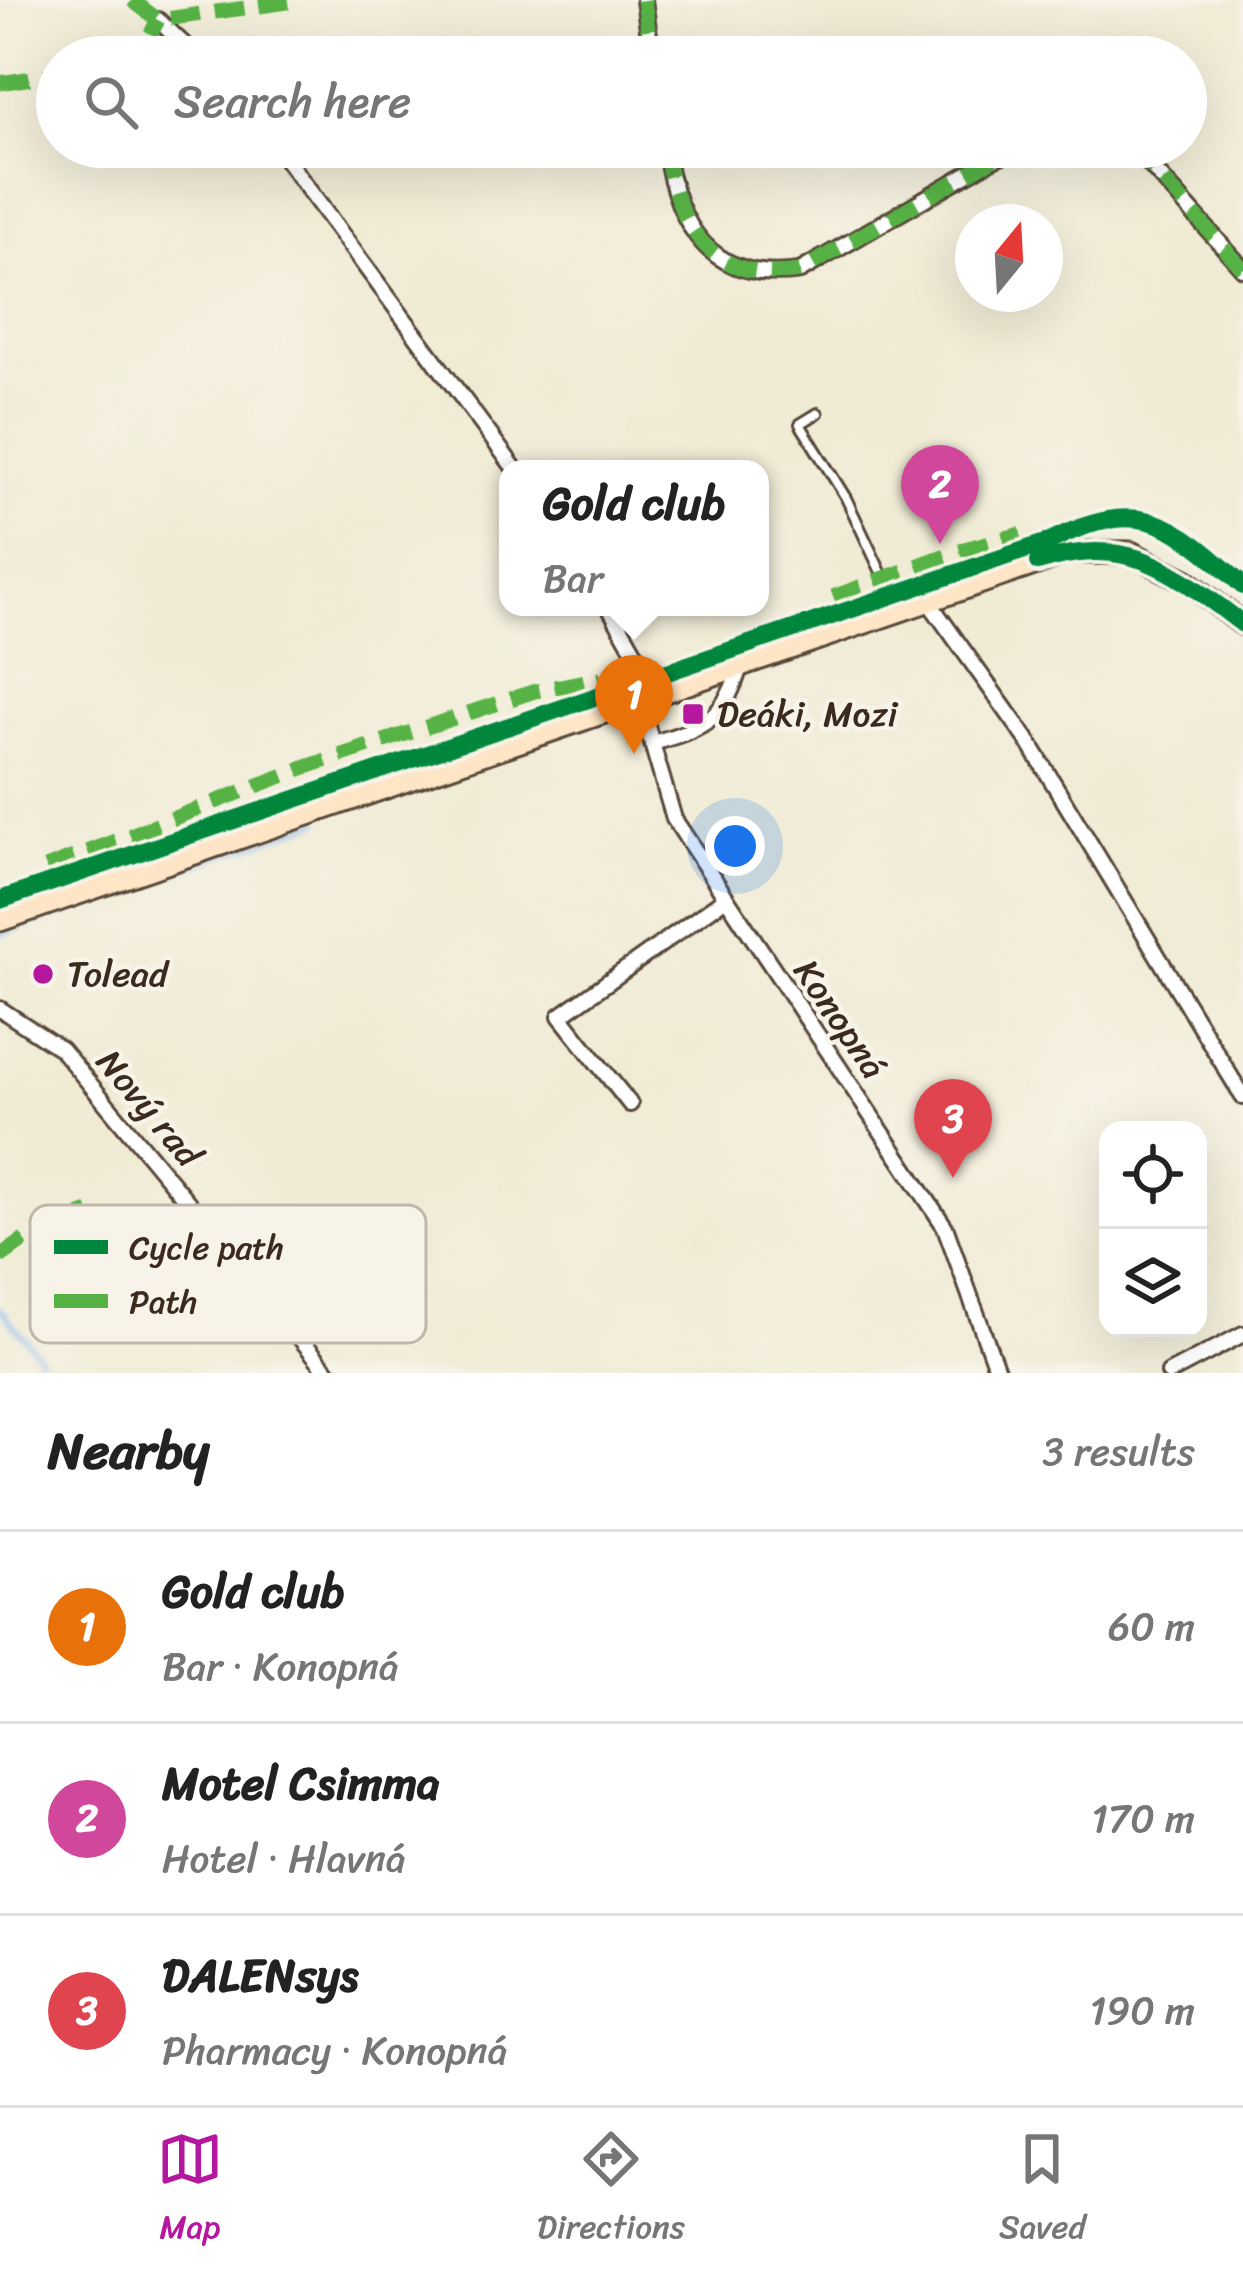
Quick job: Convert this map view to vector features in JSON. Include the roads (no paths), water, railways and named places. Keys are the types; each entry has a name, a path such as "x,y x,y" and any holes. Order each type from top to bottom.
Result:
{"street":[{"path":"644,0 649,36"},
{"path":"158,20 175,36"},
{"path":"292,168 507,460"},
{"path":"671,168 690,230 739,270 770,275 800,271 977,168"},
{"path":"1154,168 1243,269"},
{"path":"0,920 1069,552 1131,553 1186,581 1243,624"},
{"path":"926,598 1028,741 1243,1096"},
{"name":"Konopná","path":"614,616 649,677 644,716 674,819 945,1227 998,1373"},
{"path":"653,743 712,721 734,688 742,662"},
{"path":"630,1105 560,1016 723,899"},
{"name":"Nový rad","path":"0,1009 61,1049 190,1205"},
{"path":"1169,1373 1243,1334"},
{"name":"Nový rad","path":"304,1343 329,1373"}],"lane":[{"path":"818,413 800,424 846,499 898,608"}],"waterway":[{"path":"1046,571 1082,562"},
{"path":"0,935 320,821"},
{"path":"0,1308 41,1358"}],"place":[{"name":"Motel Csimma","path":"940,544"},
{"name":"Deáki, Mozi","path":"693,714"},
{"name":"Gold club","path":"634,754"},
{"name":"Tolead","path":"43,974"},
{"name":"DALENsys","path":"953,1178"}]}
